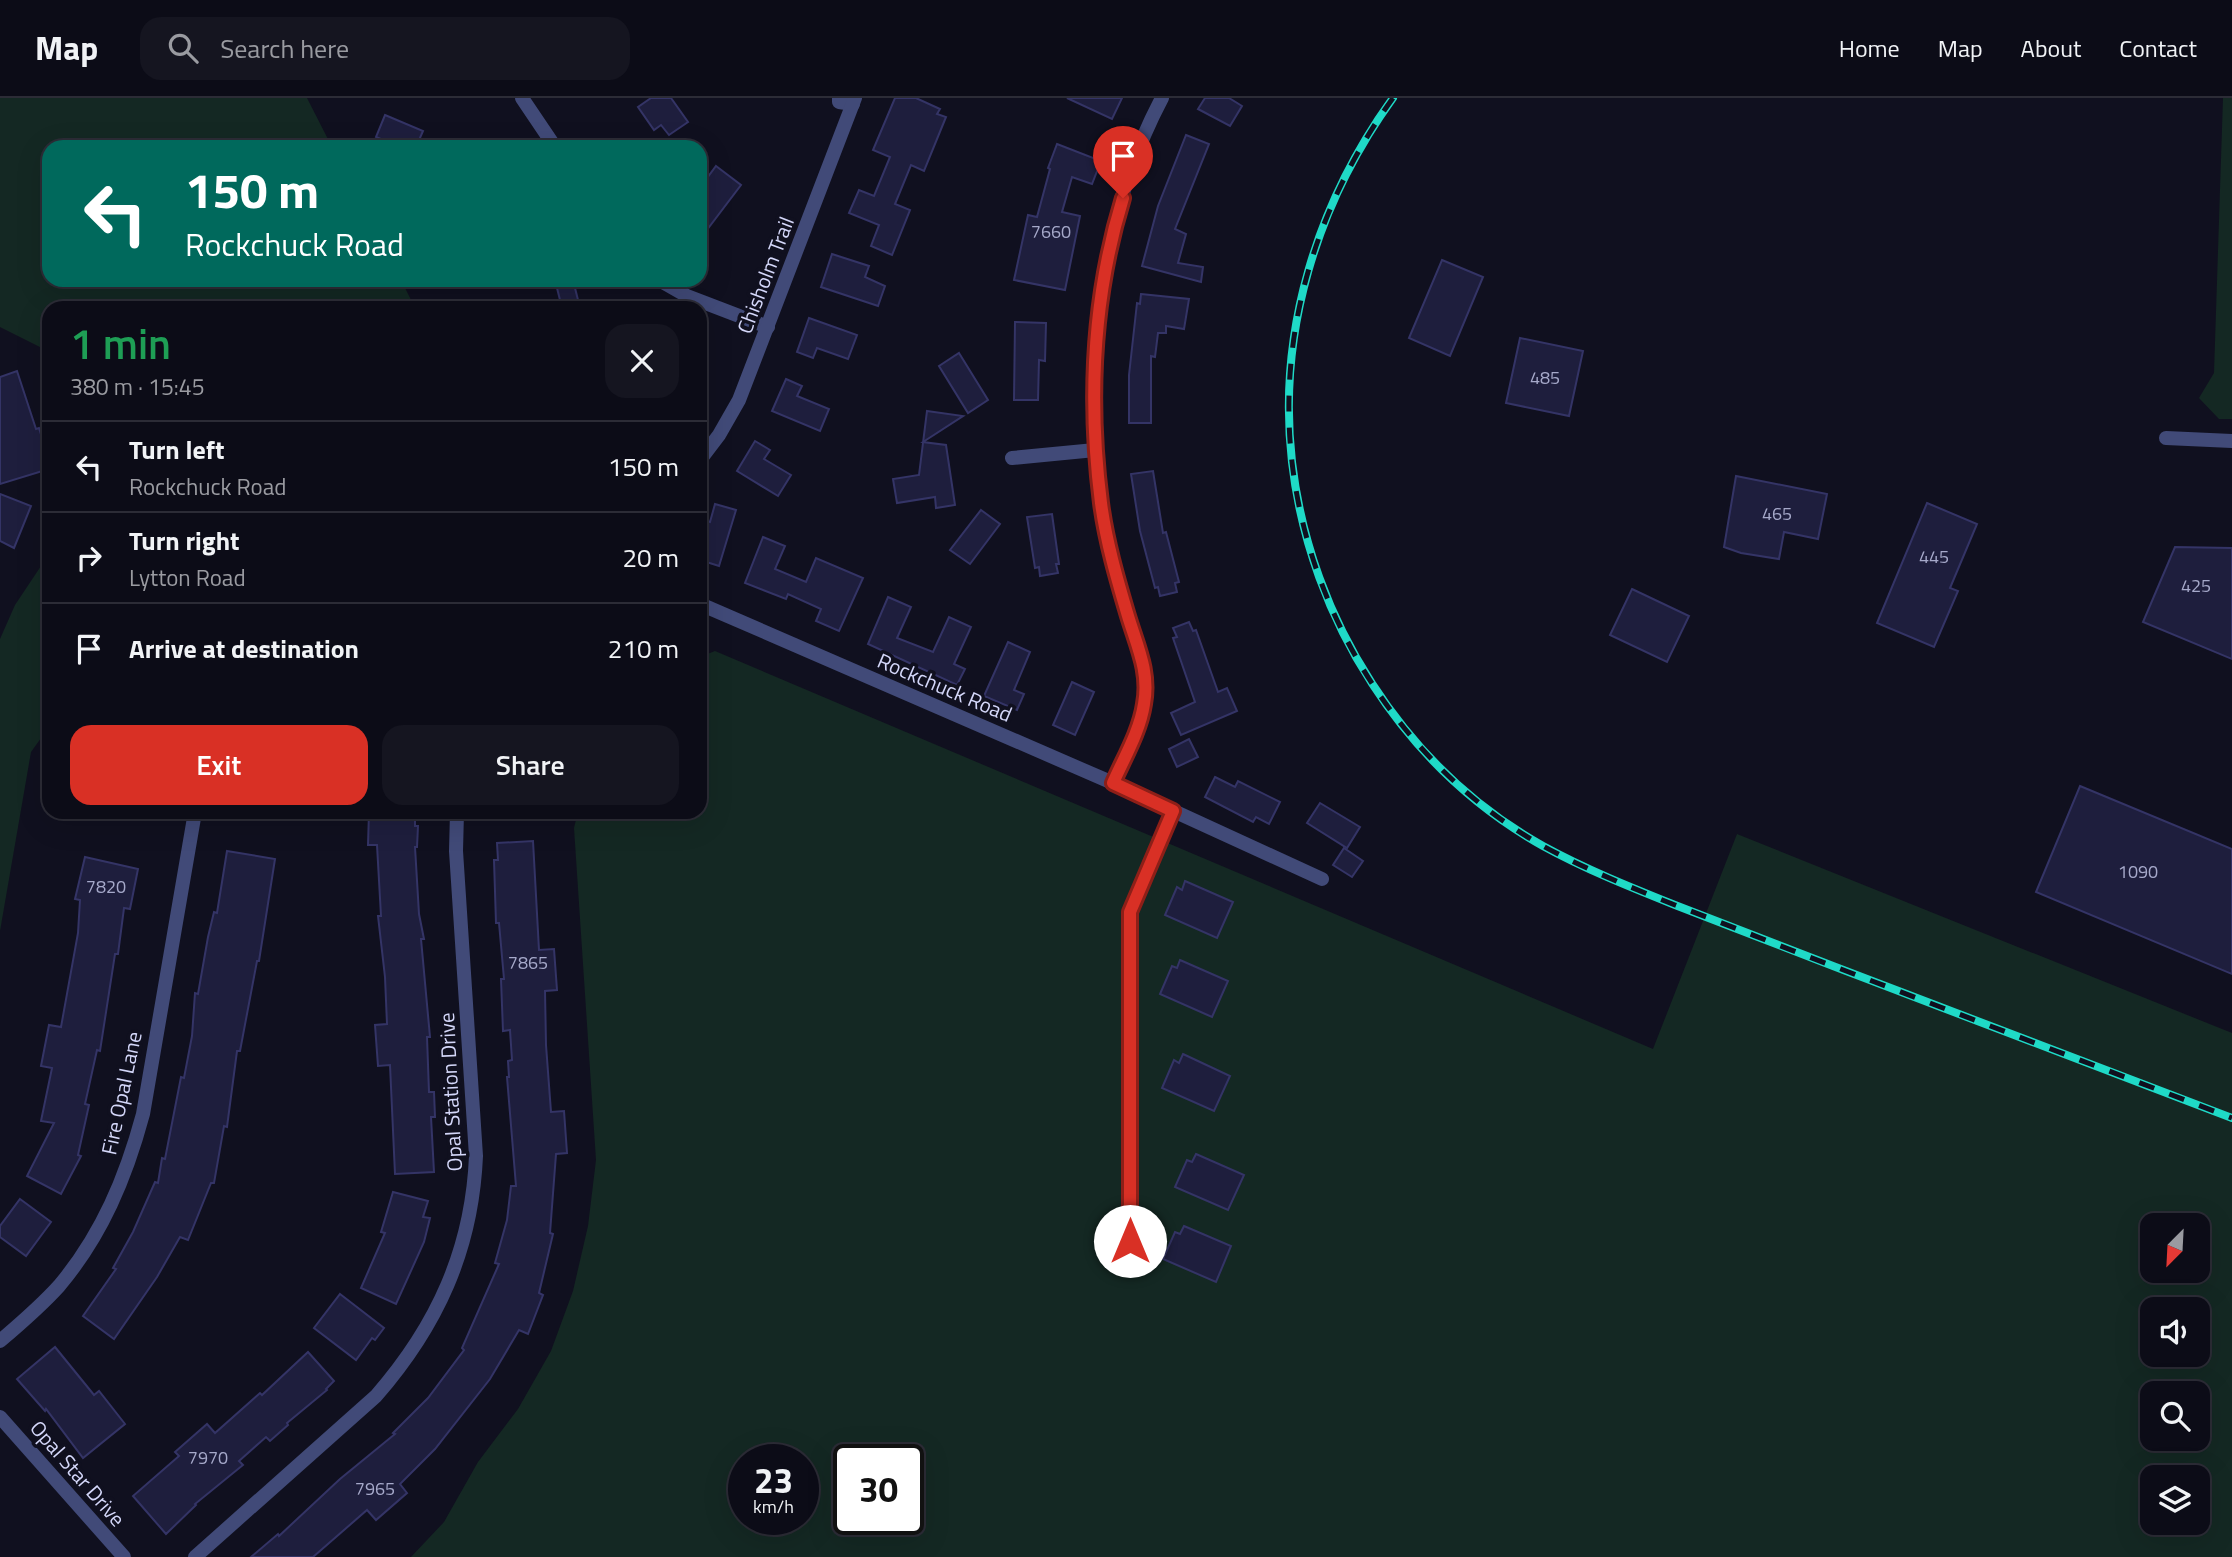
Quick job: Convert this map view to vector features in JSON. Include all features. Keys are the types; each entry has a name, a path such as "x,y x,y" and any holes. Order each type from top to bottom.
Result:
{"street":[{"path":"522,98 550,140"},
{"path":"1113,783 1138,726 1146,686 1144,662 1114,567 1101,506 1093,395 1096,345 1105,271 1117,217 1136,158 1161,98"},
{"name":"Chisholm Trail","path":"707,451 719,436 739,400 849,100"},
{"path":"671,287 700,301"},
{"path":"707,304 768,327"},
{"path":"2166,438 2232,441"},
{"path":"1012,458 1095,450"},
{"name":"Rockchuck Road","path":"707,607 1113,783 1322,879"},
{"path":"1130,1241 1130,912 1173,811"},
{"name":"Fire Opal Lane","path":"0,1342 44,1302 79,1261 106,1218 132,1154 142,1114 194,819"},
{"name":"Opal Station Drive","path":"195,1557 376,1396 399,1370 423,1335 459,1256 473,1202 476,1156 457,864 457,819"},
{"name":"Opal Star Drive","path":"0,1417 124,1557"}],"green space":[{"path":"0,98 307,98 328,140 42,140 42,287 404,287 412,301 42,301 42,348 0,327"},
{"path":"2223,98 2232,98 2232,419 2219,419 2199,398 2214,373"},
{"path":"42,564 42,737 31,752 0,931 0,639 15,605"},
{"path":"715,651 1653,1049 1737,834 2232,1033 2232,1557 411,1557 444,1522 478,1462 518,1409 551,1351 573,1291 588,1226 596,1160 574,828 576,819 707,819 707,654"}],"building":[{"path":"651,98 671,98 688,122 669,135 661,125 654,130 638,107"},
{"path":"895,98 916,98 940,109 937,114 946,117 924,171 911,165 895,204 910,210 892,255 871,246 879,225 849,213 859,190 874,196 890,157 873,150"},
{"path":"1067,98 1122,98 1112,119"},
{"path":"1205,98 1229,98 1242,106 1230,126 1198,109"},
{"path":"385,115 423,131 419,140 383,140 376,137"},
{"path":"1186,135 1209,144 1175,229 1186,234 1178,263 1203,267 1201,282 1142,266 1158,206"},
{"path":"1057,144 1101,161 1092,184 1072,177 1062,212 1080,216 1065,290 1014,280 1028,215 1037,217 1050,169 1048,168"},
{"path":"716,166 741,185 707,230 707,178"},
{"path":"832,254 869,266 865,277 885,286 878,306 821,287"},
{"path":"1442,260 1483,277 1450,356 1409,338"},
{"path":"557,287 575,287 578,301 560,301"},
{"path":"1141,294 1189,299 1184,329 1166,326 1166,333 1158,333 1155,357 1151,356 1151,423 1129,423 1129,375 1137,303 1140,304"},
{"path":"809,318 857,335 848,359 817,348 813,358 797,352"},
{"path":"1015,322 1046,323 1045,361 1039,360 1038,400 1014,400"},
{"path":"1520,338 1583,351 1569,416 1506,403"},
{"path":"959,353 988,400 968,413 939,366"},
{"path":"17,371 36,429 39,428 42,438 42,471 0,484 0,377"},
{"path":"786,379 802,386 797,396 829,409 820,431 772,411"},
{"path":"927,411 963,416 923,442"},
{"path":"755,441 770,450 764,459 791,475 778,496 737,471"},
{"path":"923,442 946,445 955,505 936,508 935,497 897,503 893,479 919,475"},
{"path":"1153,471 1163,533 1166,532 1179,582 1175,583 1177,592 1160,596 1158,587 1155,588 1140,531 1131,474"},
{"path":"1736,476 1827,494 1818,539 1784,532 1779,559 1741,553 1724,547"},
{"path":"0,494 31,506 14,548 0,541"},
{"path":"1927,503 1977,524 1950,588 1958,591 1934,647 1877,623"},
{"path":"715,504 736,510 719,566 707,562 707,521 710,522"},
{"path":"981,510 1000,524 970,564 950,550"},
{"path":"1052,514 1058,573 1040,576 1039,567 1035,568 1027,517"},
{"path":"763,537 785,546 775,569 806,582 816,558 863,578 839,631 816,621 821,609 788,594 786,599 745,583"},
{"path":"2175,547 2232,548 2232,659 2143,622"},
{"path":"1632,589 1689,616 1667,662 1610,635"},
{"path":"888,597 911,607 897,638 933,652 949,617 971,627 954,664 965,669 957,685 868,644"},
{"path":"1189,622 1193,631 1196,630 1218,692 1227,688 1237,711 1181,735 1171,713 1195,702 1173,638 1177,637 1173,628"},
{"path":"1008,642 1030,652 1014,690 1024,694 1017,710 984,696"},
{"path":"1072,682 1094,692 1075,735 1053,725"},
{"path":"1189,739 1198,757 1177,767 1169,749"},
{"path":"1215,777 1235,787 1238,781 1280,802 1269,824 1256,817 1253,822 1205,797"},
{"path":"2080,786 2232,849 2232,974 2036,892"},
{"path":"1320,803 1360,827 1347,848 1307,823"},
{"path":"369,819 415,819 415,826 418,826 415,847 419,914 424,939 421,939 430,1037 427,1037 429,1092 434,1092 435,1117 431,1117 434,1172 395,1174 390,1065 378,1066 375,1025 387,1024 378,916 381,916 377,845 368,845"},
{"path":"533,841 539,950 554,949 557,990 545,991 551,1112 564,1111 567,1153 556,1154 550,1233 553,1234 539,1293 543,1295 528,1334 519,1330 490,1379 435,1449 400,1484 407,1493 376,1520 367,1510 313,1557 251,1557 278,1534 279,1536 340,1479 395,1434 393,1433 428,1398 464,1350 462,1348 499,1264 495,1263 507,1220 511,1186 516,1186 507,1077 508,1061 512,1060 510,1030 503,1031 501,979 504,979 499,923 496,923 494,860 498,860 497,843"},
{"path":"1344,848 1363,861 1352,877 1333,865"},
{"path":"227,851 275,859 259,961 240,1051 237,1051 227,1127 224,1126 214,1183 211,1183 188,1240 180,1237 157,1277 114,1339 83,1316 116,1269 113,1268 133,1232 155,1182 158,1183 181,1077 184,1078 192,1036 195,993 198,994 214,912 217,913"},
{"path":"85,857 138,869 130,909 124,908 100,1051 97,1050 85,1104 89,1105 78,1155 81,1156 61,1194 27,1176 54,1123 41,1121 52,1068 41,1066 49,1025 61,1027 78,933 80,900 75,899"},
{"path":"1185,881 1233,902 1217,938 1165,915 1177,887 1182,890"},
{"path":"1180,960 1228,981 1212,1017 1160,994 1172,966 1177,968"},
{"path":"1183,1054 1230,1076 1214,1111 1162,1088 1174,1060 1179,1063"},
{"path":"1196,1154 1244,1175 1228,1210 1175,1187 1187,1160 1192,1162"},
{"path":"393,1192 428,1201 423,1217 430,1218 424,1242 396,1304 361,1288 385,1233 381,1232"},
{"path":"20,1199 51,1222 26,1256 0,1237 0,1226"},
{"path":"1184,1226 1231,1246 1216,1282 1163,1259 1175,1232 1180,1234"},
{"path":"340,1294 384,1328 375,1340 372,1338 356,1360 314,1328"},
{"path":"55,1347 94,1395 99,1391 125,1424 83,1458 46,1409 45,1411 17,1379"},
{"path":"308,1352 334,1381 327,1390 270,1441 266,1437 239,1461 243,1465 195,1504 166,1534 133,1496 179,1456 175,1452 207,1424 215,1433 260,1393 262,1395"}],"railway":[{"path":"1393,98 1366,138 1343,181 1308,271 1297,317 1289,413 1292,462 1302,520 1319,577 1343,632 1372,684 1407,732 1448,775 1493,814 1543,846 1575,862 1675,905 2232,1118"}],"route":[{"path":"1123,198 1105,271 1096,333 1093,395 1095,450 1101,506 1114,567 1144,662 1146,686 1138,726 1113,783 1173,811 1130,912 1130,1241"}]}
